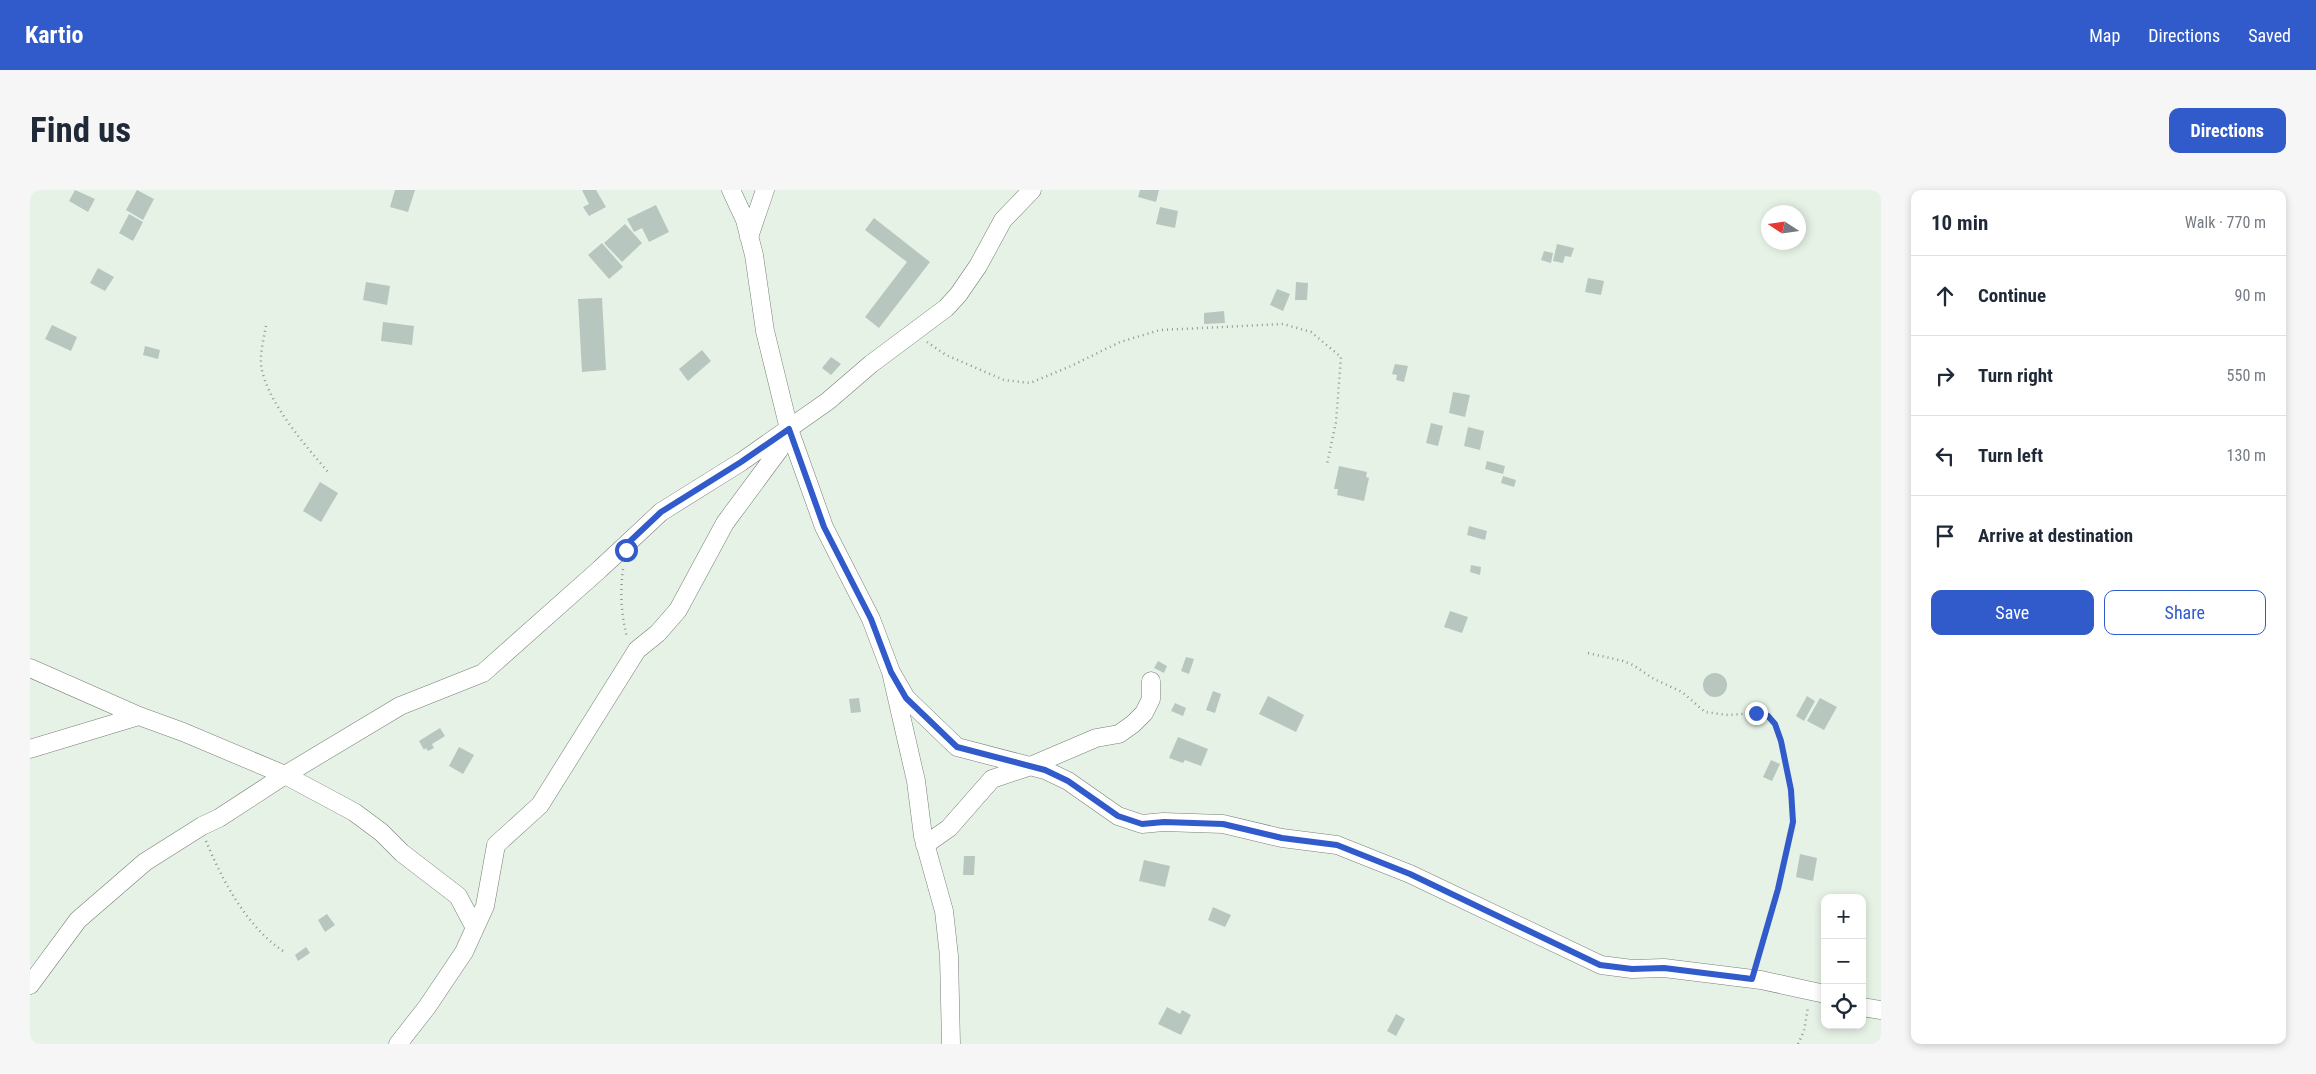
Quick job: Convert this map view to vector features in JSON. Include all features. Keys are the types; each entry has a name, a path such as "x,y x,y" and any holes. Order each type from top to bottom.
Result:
{"street":[{"path":"731,190 745,220 754,254 765,331 789,429 824,527 871,619 891,672 916,781 925,845 944,911 949,956 951,1044"},
{"path":"749,237 764,190"},
{"path":"30,985 78,920 145,862 400,706 483,673 661,512 741,462 789,429 828,401 910,333 946,308 958,295 978,266 1004,220 1032,190"},
{"path":"398,1044 427,1007 464,952 486,906 492,860 496,845 540,806 634,655 658,633 678,610 725,524 779,450 789,429"},
{"path":"30,668 139,716 183,732 285,775 354,812 381,832 402,853 458,896 475,928"},
{"path":"891,672 906,698 957,747 1045,770 1068,781 1118,816 1142,824 1164,822 1223,824 1282,838 1337,845 1410,874 1600,965 1632,969 1664,968 1752,979 1818,992"},
{"path":"925,845 949,828 992,779 1096,738 1119,734 1144,713 1151,699 1151,681"},
{"path":"30,749 139,716"},
{"path":"1866,1008 1881,1010"}],"path":[{"path":"910,333 946,355 1004,380 1030,383 1071,366 1120,342 1160,330 1283,324 1311,332 1341,357 1336,422 1327,464"},
{"path":"266,326 261,362 264,378 296,436 328,472"},
{"path":"626,545 621,589 622,612 626,637 634,655"},
{"path":"1588,653 1633,665 1642,673 1682,692 1705,712 1728,715 1756,713 1768,716 1775,724 1786,766 1793,822 1778,889 1752,979"},
{"path":"202,826 211,852 236,897 267,940 283,951"},
{"path":"1798,1044 1818,992"}],"building":[{"path":"75,190 95,199 88,212 69,201"},
{"path":"137,190 154,199 143,220 126,210"},
{"path":"395,190 415,190 408,212 390,207"},
{"path":"582,190 596,190 606,207 589,216 583,207 589,204"},
{"path":"1140,190 1159,190 1156,202 1138,197"},
{"path":"656,205 669,232 649,242 642,228 634,232 627,219"},
{"path":"1160,207 1178,211 1175,228 1156,224"},
{"path":"129,214 143,222 133,241 119,233"},
{"path":"874,218 930,262 879,328 865,317 907,262 865,230"},
{"path":"625,224 642,243 622,262 604,243"},
{"path":"602,243 623,267 609,279 588,255"},
{"path":"1557,244 1574,248 1571,257 1565,256 1563,263 1553,261"},
{"path":"1544,251 1553,253 1551,263 1541,260"},
{"path":"98,268 114,277 105,291 90,283"},
{"path":"1588,278 1604,281 1601,295 1585,292"},
{"path":"366,282 390,286 387,305 363,300"},
{"path":"1296,282 1308,283 1307,300 1295,300"},
{"path":"1277,289 1290,294 1283,311 1270,305"},
{"path":"602,298 606,370 582,372 578,299"},
{"path":"1224,311 1225,323 1204,324 1204,313"},
{"path":"383,322 414,326 412,345 381,341"},
{"path":"52,325 77,337 71,351 45,339"},
{"path":"145,346 160,350 158,359 143,355"},
{"path":"702,350 711,361 688,381 679,369"},
{"path":"831,357 841,364 831,375 822,368"},
{"path":"1395,364 1408,366 1404,382 1396,380 1397,375 1392,374"},
{"path":"1453,392 1470,395 1465,417 1449,413"},
{"path":"1431,423 1443,426 1438,446 1426,443"},
{"path":"1468,427 1484,431 1480,450 1464,446"},
{"path":"1487,461 1505,466 1503,474 1485,469"},
{"path":"1339,466 1367,472 1366,477 1369,478 1364,501 1337,495 1338,489 1334,489"},
{"path":"1503,476 1516,480 1514,487 1501,483"},
{"path":"320,482 338,493 321,522 303,511"},
{"path":"1469,526 1487,531 1485,540 1467,535"},
{"path":"1471,565 1481,567 1480,575 1470,572"},
{"path":"1450,611 1468,617 1462,633 1444,627"},
{"path":"1186,657 1194,659 1189,674 1181,671"},
{"path":"1158,661 1167,666 1164,673 1154,668"},
{"path":"1715,673 1724,676 1727,685 1724,694 1715,697 1706,694 1703,685 1706,676"},
{"path":"1213,691 1221,694 1215,713 1206,710"},
{"path":"1268,696 1304,715 1296,732 1259,714"},
{"path":"1807,696 1815,701 1804,721 1796,716"},
{"path":"859,698 861,712 851,713 849,699"},
{"path":"1820,698 1837,707 1824,730 1807,721"},
{"path":"1175,703 1186,708 1183,716 1171,711"},
{"path":"440,728 445,736 432,744 434,748 428,751 426,748 424,750 419,741"},
{"path":"1178,737 1208,749 1201,766 1185,760 1183,763 1169,758"},
{"path":"459,747 474,755 463,774 449,766"},
{"path":"1771,760 1780,764 1772,781 1763,777"},
{"path":"1800,854 1817,858 1813,881 1796,877"},
{"path":"964,856 975,856 974,875 963,875"},
{"path":"1144,860 1170,866 1165,887 1139,881"},
{"path":"1213,907 1231,915 1225,927 1208,920"},
{"path":"327,914 335,925 325,932 318,920"},
{"path":"306,947 310,953 298,961 295,955"},
{"path":"1167,1007 1180,1014 1182,1010 1191,1015 1181,1035 1158,1024"},
{"path":"1396,1014 1405,1019 1396,1036 1387,1031"}],"route":[{"path":"626,550 626,545 661,512 741,462 789,429 824,527 871,619 891,672 906,698 957,747 1045,770 1068,781 1118,816 1142,824 1164,822 1223,824 1282,838 1337,845 1410,874 1508,919 1600,965 1632,969 1664,968 1699,974 1752,979 1769,913 1778,889 1793,822 1791,790 1781,741 1775,724 1768,716 1756,713"}]}
